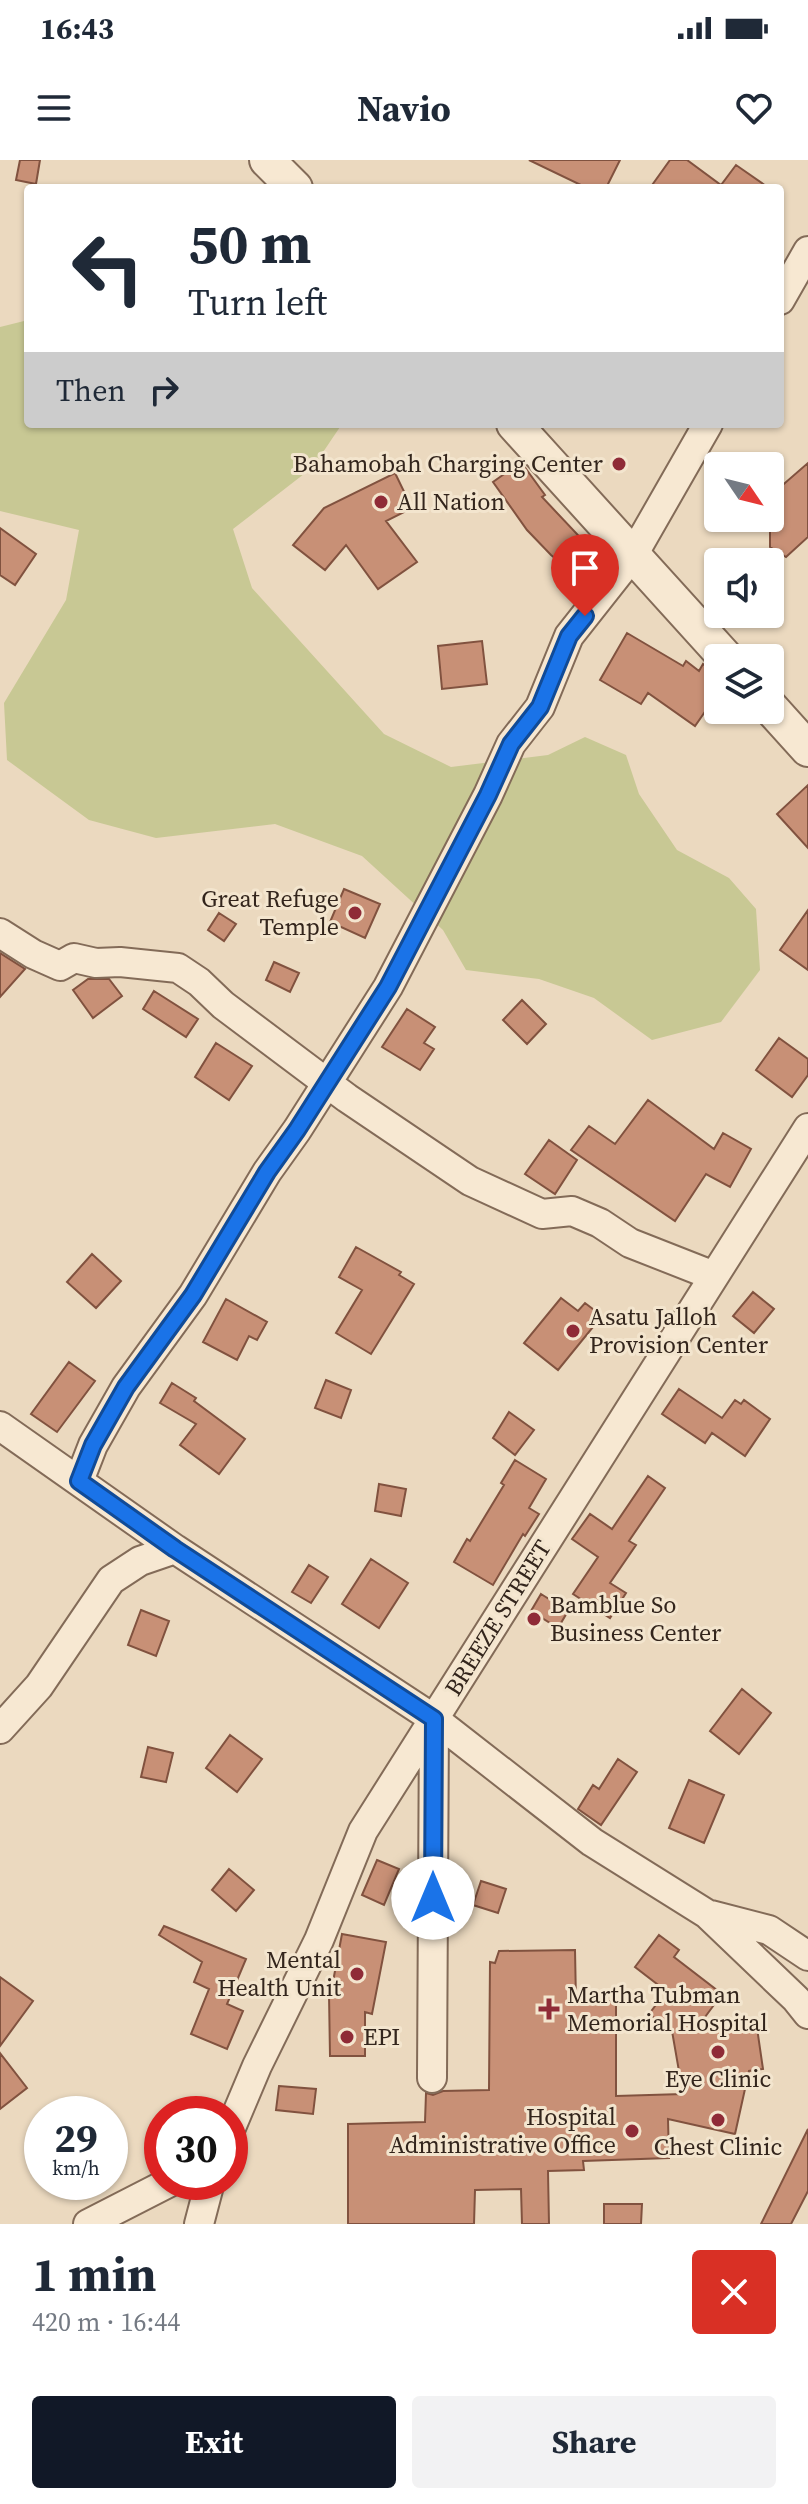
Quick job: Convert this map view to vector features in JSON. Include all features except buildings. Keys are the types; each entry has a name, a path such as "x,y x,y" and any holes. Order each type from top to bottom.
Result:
{"street":[{"path":"267,160 291,184"},
{"path":"784,293 808,251"},
{"path":"518,428 713,644"},
{"path":"79,1481 93,1445 126,1387 193,1295 267,1172 388,987 488,795 511,744 540,707 569,636 633,555 706,428"},
{"path":"784,722 808,749"},
{"path":"0,933 33,954 60,966 74,958 96,963 120,962 178,968 327,1082 444,1164 489,1191 542,1214 572,1211 600,1223 630,1243 714,1276"},
{"name":"BREEZE STREET","path":"244,2096 319,1940 363,1831 808,1128"},
{"path":"0,1426 175,1549 434,1719 592,1842 707,1914 808,2014"},
{"path":"0,1729 39,1686 111,1580 140,1561 175,1549"},
{"path":"432,2078 434,1719"},
{"path":"707,1914 769,1930 808,1956"},
{"path":"88,2224 144,2195"},
{"path":"199,2224 205,2200"}],"green space":[{"path":"24,321 24,428 339,428 313,467 233,529 252,588 384,734 451,767 548,755 585,737 626,755 639,794 677,850 729,878 756,909 760,970 721,1022 652,1040 594,998 539,979 466,970 443,930 362,856 275,824 156,838 89,820 7,760 4,703 66,600 79,530 0,511 0,327"}],"place":[{"name":"Bahamobah Charging Center","path":"619,464"},
{"name":"All Nation","path":"381,502"},
{"name":"Great Refuge Temple","path":"355,913"},
{"name":"Asatu Jalloh Provision Center","path":"573,1331"},
{"name":"Bamblue So Business Center","path":"534,1619"},
{"name":"Mental Health Unit","path":"357,1974"},
{"name":"Martha Tubman Memorial Hospital","path":"549,2009"},
{"name":"EPI","path":"347,2037"},
{"name":"Eye Clinic","path":"718,2052"},
{"name":"Chest Clinic","path":"718,2120"},
{"name":"Hospital Administrative Office","path":"632,2131"}],"route":[{"path":"433,1898 434,1719 175,1549 79,1481 93,1445 126,1387 193,1295 267,1172 388,987 488,795 497,770 511,744 540,707 569,636 585,616"}]}
